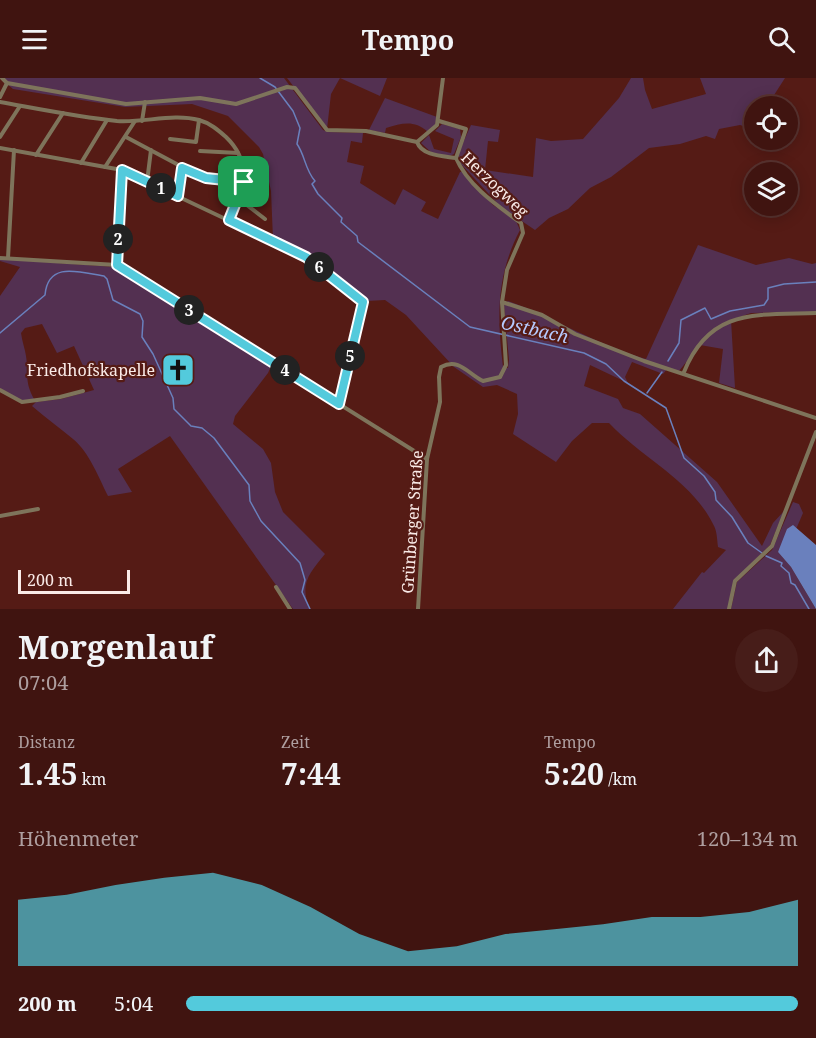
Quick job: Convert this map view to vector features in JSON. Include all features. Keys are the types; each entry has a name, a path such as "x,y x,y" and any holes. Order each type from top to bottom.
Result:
{"street":[{"path":"0,97 6,83 2,78"},
{"path":"417,142 434,130 439,121 443,78"},
{"name":"Herzogweg","path":"6,83 126,104 200,98 236,104 287,87 295,88 324,128 330,131 366,131 417,142 419,147 430,154 456,158 461,168 481,190 500,209 523,226 523,233 507,270 502,302"},
{"path":"0,102 108,120 199,120 215,127 233,144 245,175 239,199 229,220"},
{"path":"142,121 145,102"},
{"path":"0,136 20,106"},
{"path":"36,155 63,113"},
{"path":"81,163 108,120"},
{"path":"170,139 196,142 199,120"},
{"path":"105,167 135,121"},
{"path":"439,121 466,129 456,158"},
{"path":"126,137 182,168 206,178 244,182"},
{"path":"0,148 122,170 306,257 363,302 339,404"},
{"path":"8,258 14,150"},
{"path":"147,182 151,150"},
{"path":"200,151 238,153"},
{"path":"178,196 182,168"},
{"path":"117,265 122,170"},
{"path":"245,175 260,185"},
{"path":"239,199 265,219"},
{"path":"0,258 117,265 427,459"},
{"path":"502,302 542,315 575,334 644,361 684,372 816,418"},
{"name":"Grünberger Straße","path":"418,609 427,459 440,402 438,377 441,367 454,363 461,365 483,381 495,380 505,372 502,302"},
{"path":"684,372 690,357 715,327 748,315 816,313"},
{"path":"0,390 22,402 60,397 83,391"},
{"path":"729,609 735,581 772,546 816,432"},
{"path":"0,516 38,509"},
{"path":"276,587 290,609"}],"shaded area":[{"path":"0,78 284,78 323,130 363,133 362,143 351,141 347,162 364,166 360,183 395,205 403,189 426,202 421,211 438,219 460,172 463,172 493,205 516,221 520,230 502,280 499,314 503,367 508,368 509,360 504,305 508,301 610,346 646,359 698,245 756,265 789,258 816,263 816,312 751,313 731,320 735,388 719,383 723,349 700,345 679,371 667,369 663,374 632,362 625,377 628,383 590,365 584,386 618,399 623,408 640,414 717,482 762,546 773,523 784,511 770,545 734,581 728,609 673,609 702,572 704,573 726,550 718,547 714,526 704,508 679,482 609,423 592,423 572,441 556,462 513,434 518,414 517,394 497,385 483,387 454,367 406,315 385,300 367,301 307,256 273,239 271,191 263,154 259,147 228,116 192,104 125,107 13,89"},
{"path":"287,78 340,78 331,94 327,129"},
{"path":"340,78 387,78 380,96"},
{"path":"631,78 643,78 652,109 706,94 700,78 785,78 773,96 744,96 744,126 719,129 715,139 706,136 680,144 649,148 611,177 590,188 568,209 549,218 535,230 501,207 460,163 458,154 471,125 500,130 498,142 488,141 485,170 533,177 536,138 551,141 583,139 619,98"},
{"path":"385,98 437,117 435,126 428,132 413,124 386,128 385,133 369,130"},
{"path":"442,124 460,129 461,137 454,154 450,156 432,153 421,143 429,135 434,149 451,153 454,139 435,131"},
{"path":"0,259 115,267 249,351 251,348 273,362 268,373 235,416 233,424 263,449 271,463 275,492 283,512 325,554 307,580 305,593 310,609 293,609 170,436 118,469 132,492 108,496 79,444 32,406 36,402 61,399 94,390 74,346 57,353 42,324 25,328 21,333 28,382 34,399 22,401 0,388 0,296 20,267 0,261"},
{"path":"793,502 799,504 803,513 797,527 778,552 791,567 816,609 731,609 737,582 772,550"}],"water":[{"path":"793,525 816,545 816,609 791,567 778,552 787,529"}],"waterway":[{"name":"Ostbach","path":"260,78 275,87 293,111 300,128 297,144 315,181 312,184 318,194 342,218 341,222 357,236 358,242 470,327 584,353 606,364 624,381 666,408 684,458 704,476 715,492 716,500 732,517 748,543 762,553"},
{"path":"0,333 45,295 47,284 58,273 75,271 104,276 113,300 140,314 143,321 142,337 153,354 173,398 174,409 191,426 202,428 214,438 249,485 250,501 261,521 300,563 305,580 302,592 310,609"},
{"path":"668,361 679,343 681,320 705,308 711,319 730,311 764,305 768,299 768,288 784,284 816,282"},
{"path":"647,393 662,372"},
{"name":"Ostbach","path":"766,556 782,563 781,566 789,573 791,583 795,585 809,609"}],"place":[{"name":"Friedhofskapelle","path":"178,370"}],"route":[{"path":"182,168 214,180 244,182 229,220 306,257 363,302 339,404 117,265 122,170 178,196 182,168"}]}
